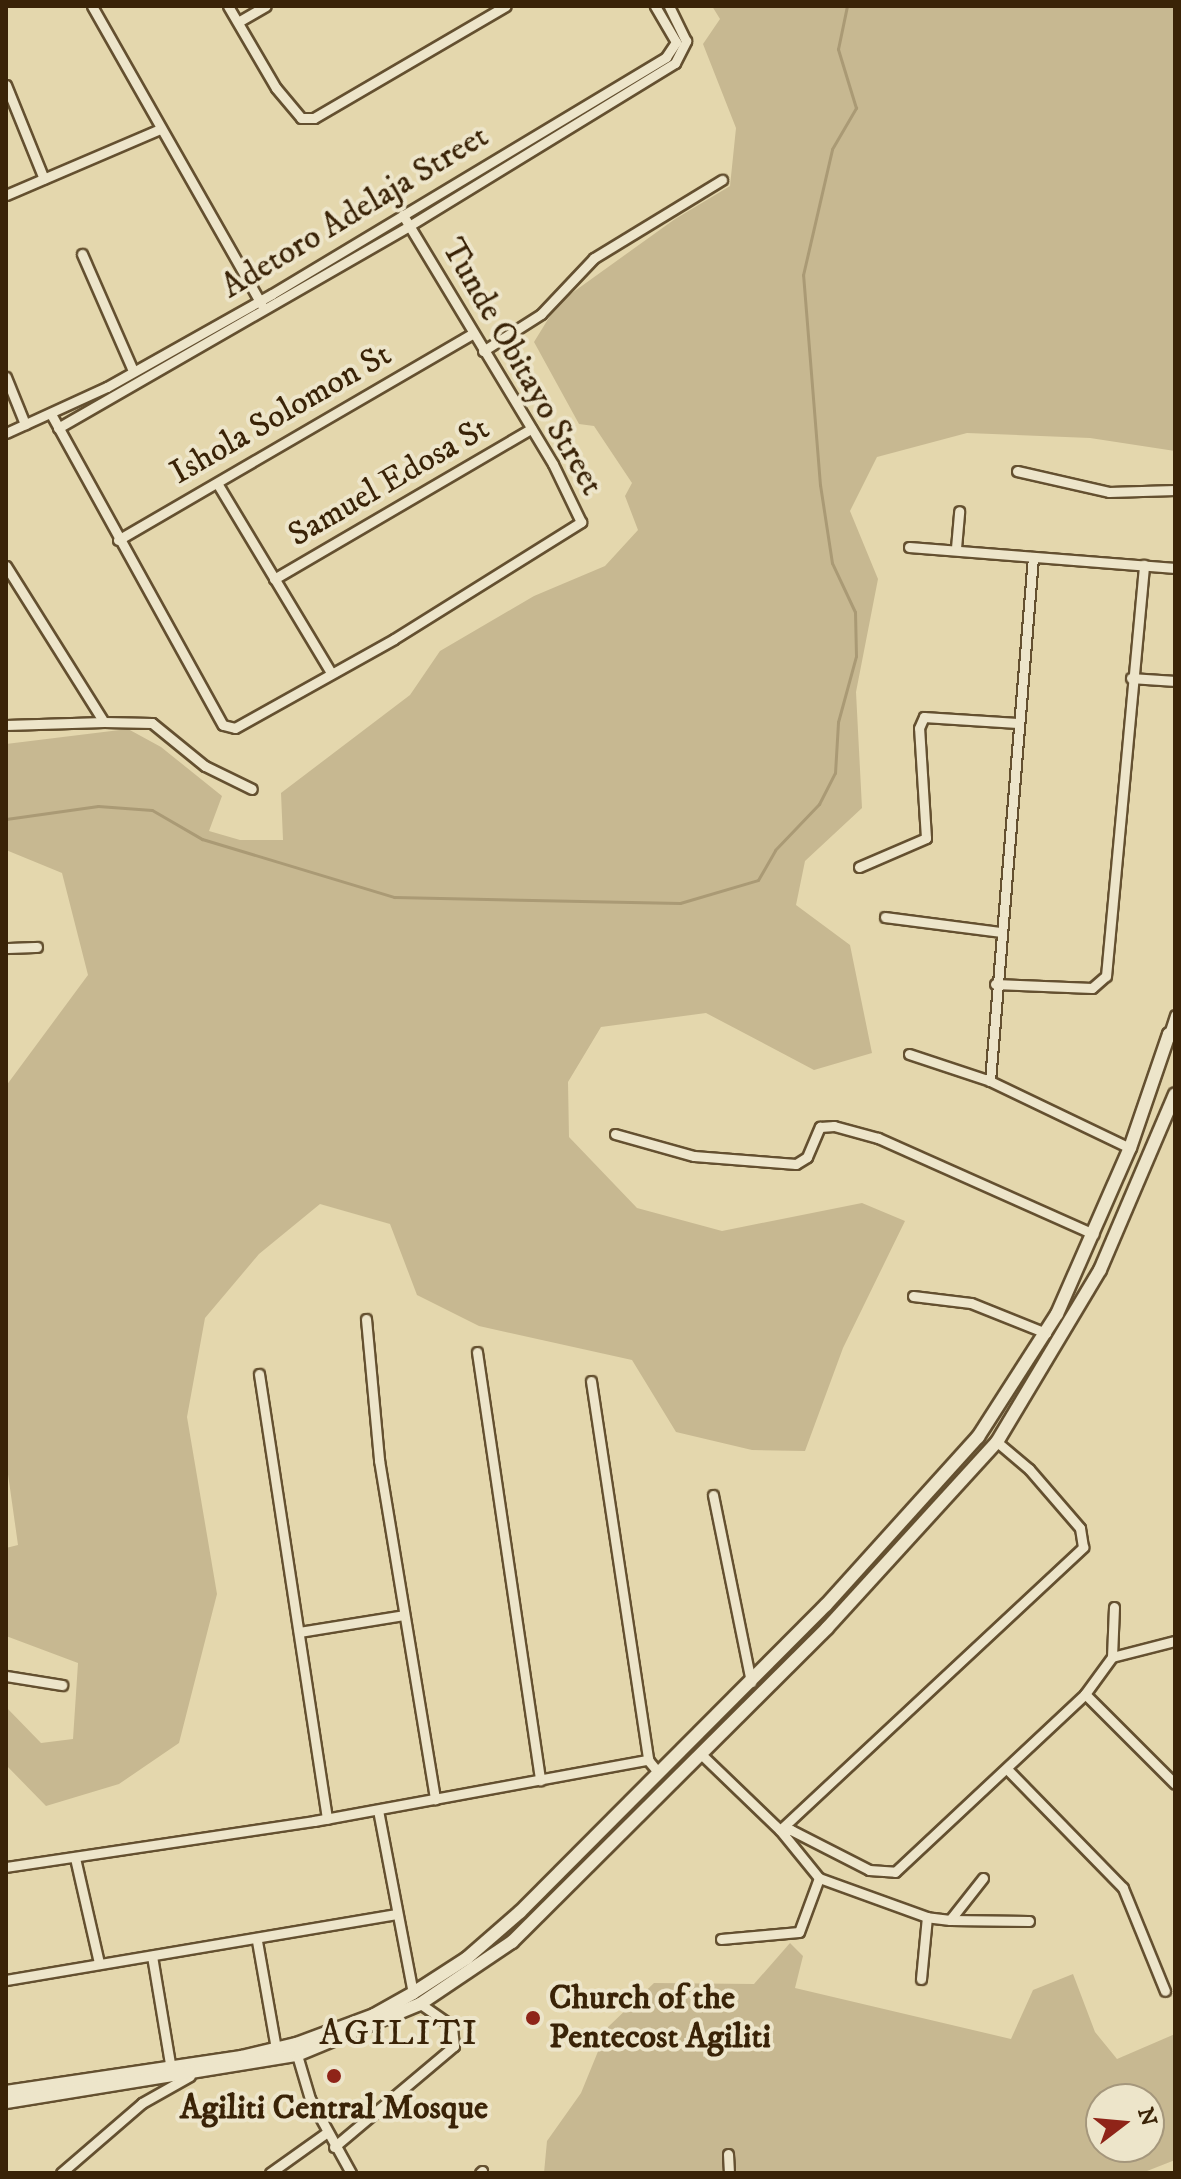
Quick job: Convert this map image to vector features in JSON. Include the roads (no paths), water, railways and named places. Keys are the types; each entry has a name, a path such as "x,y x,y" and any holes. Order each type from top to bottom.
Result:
{"street":[{"path":"92,6 262,305"},
{"path":"228,6 276,88 301,118 314,118 506,6"},
{"path":"238,22 266,6"},
{"path":"655,6 679,46"},
{"path":"58,428 262,305 409,226 675,63 679,46 669,6"},
{"name":"Adetoro Adelaja Street","path":"6,433 51,414 262,305 403,215 607,94 679,46"},
{"path":"6,85 44,179"},
{"path":"6,195 160,129"},
{"path":"483,351 541,314 594,258 722,180"},
{"name":"Tunde Obitayo Street","path":"331,673 581,522 531,429 403,215"},
{"path":"82,254 133,371"},
{"name":"Ishola Solomon St","path":"118,540 472,334"},
{"path":"6,377 25,424"},
{"path":"51,414 223,725 235,728 331,673 217,483"},
{"name":"Samuel Edosa St","path":"274,579 531,429"},
{"path":"1017,471 1109,492 1175,490"},
{"path":"956,548 959,511"},
{"path":"909,547 956,548 1175,568"},
{"path":"990,1081 995,984 1033,557"},
{"path":"995,984 1092,988 1106,976 1131,678 1144,565"},
{"path":"6,566 104,722"},
{"path":"1131,678 1175,681"},
{"path":"859,867 926,838 919,728 924,717 1017,723"},
{"path":"6,725 152,723 205,766 252,789"},
{"path":"885,917 1001,932"},
{"path":"6,948 37,947"},
{"path":"6,2092 171,2069 276,2049 374,2015 417,1998 520,1912 751,1682 929,1495 978,1437 1046,1333 1094,1234 1172,1035 1175,1015"},
{"path":"909,1054 990,1081 1130,1148"},
{"path":"6,2102 190,2076 297,2055 417,1998 512,1942 703,1756 915,1536 997,1442 1100,1270 1175,1094"},
{"path":"615,1134 694,1156 796,1164 807,1157 820,1127 834,1126 878,1138 1094,1234"},
{"path":"913,1296 971,1303 1046,1333"},
{"path":"366,1319 379,1460 435,1799"},
{"path":"477,1352 540,1780"},
{"path":"259,1374 327,1819"},
{"path":"591,1381 648,1760 659,1773"},
{"path":"780,1830 1083,1547 1080,1528 1029,1469 997,1442"},
{"path":"713,1495 751,1682"},
{"path":"780,1830 888,1875 903,1867 1085,1694 1112,1657 1114,1607"},
{"path":"299,1632 404,1615"},
{"path":"1112,1657 1175,1641"},
{"path":"6,1676 62,1685"},
{"path":"1085,1694 1175,1784"},
{"path":"728,1705 740,1717"},
{"path":"703,1756 780,1830 819,1878 927,1917 1029,1921"},
{"path":"6,1867 327,1819 648,1760"},
{"path":"1007,1769 1123,1888 1165,1991"},
{"path":"334,2147 454,2046 452,2026 417,1998 396,1914 378,1810"},
{"path":"75,1858 99,1963"},
{"path":"721,1939 799,1932 819,1878"},
{"path":"950,1920 983,1878"},
{"path":"6,1980 99,1963 257,1941 396,1914"},
{"path":"921,1979 927,1917"},
{"path":"257,1941 276,2049"},
{"path":"152,1956 171,2069"},
{"path":"297,2055 326,2133 351,2173"},
{"path":"61,2173 142,2103 190,2076"},
{"path":"270,2173 326,2133"},
{"path":"728,2154 729,2173"}],"waterway":[{"path":"6,819 98,806 152,810 202,839 394,897 680,903 758,880 775,850 819,804 835,773 838,722 856,656 855,612 832,563 820,485 803,275 832,149 856,108 838,49 847,6"}],"place":[{"name":"Church of the Pentecost Agiliti","path":"533,2018"},
{"name":"Agiliti Central Mosque","path":"334,2076"}],"district":[{"name":"AGILITI","path":"399,2034"}]}
